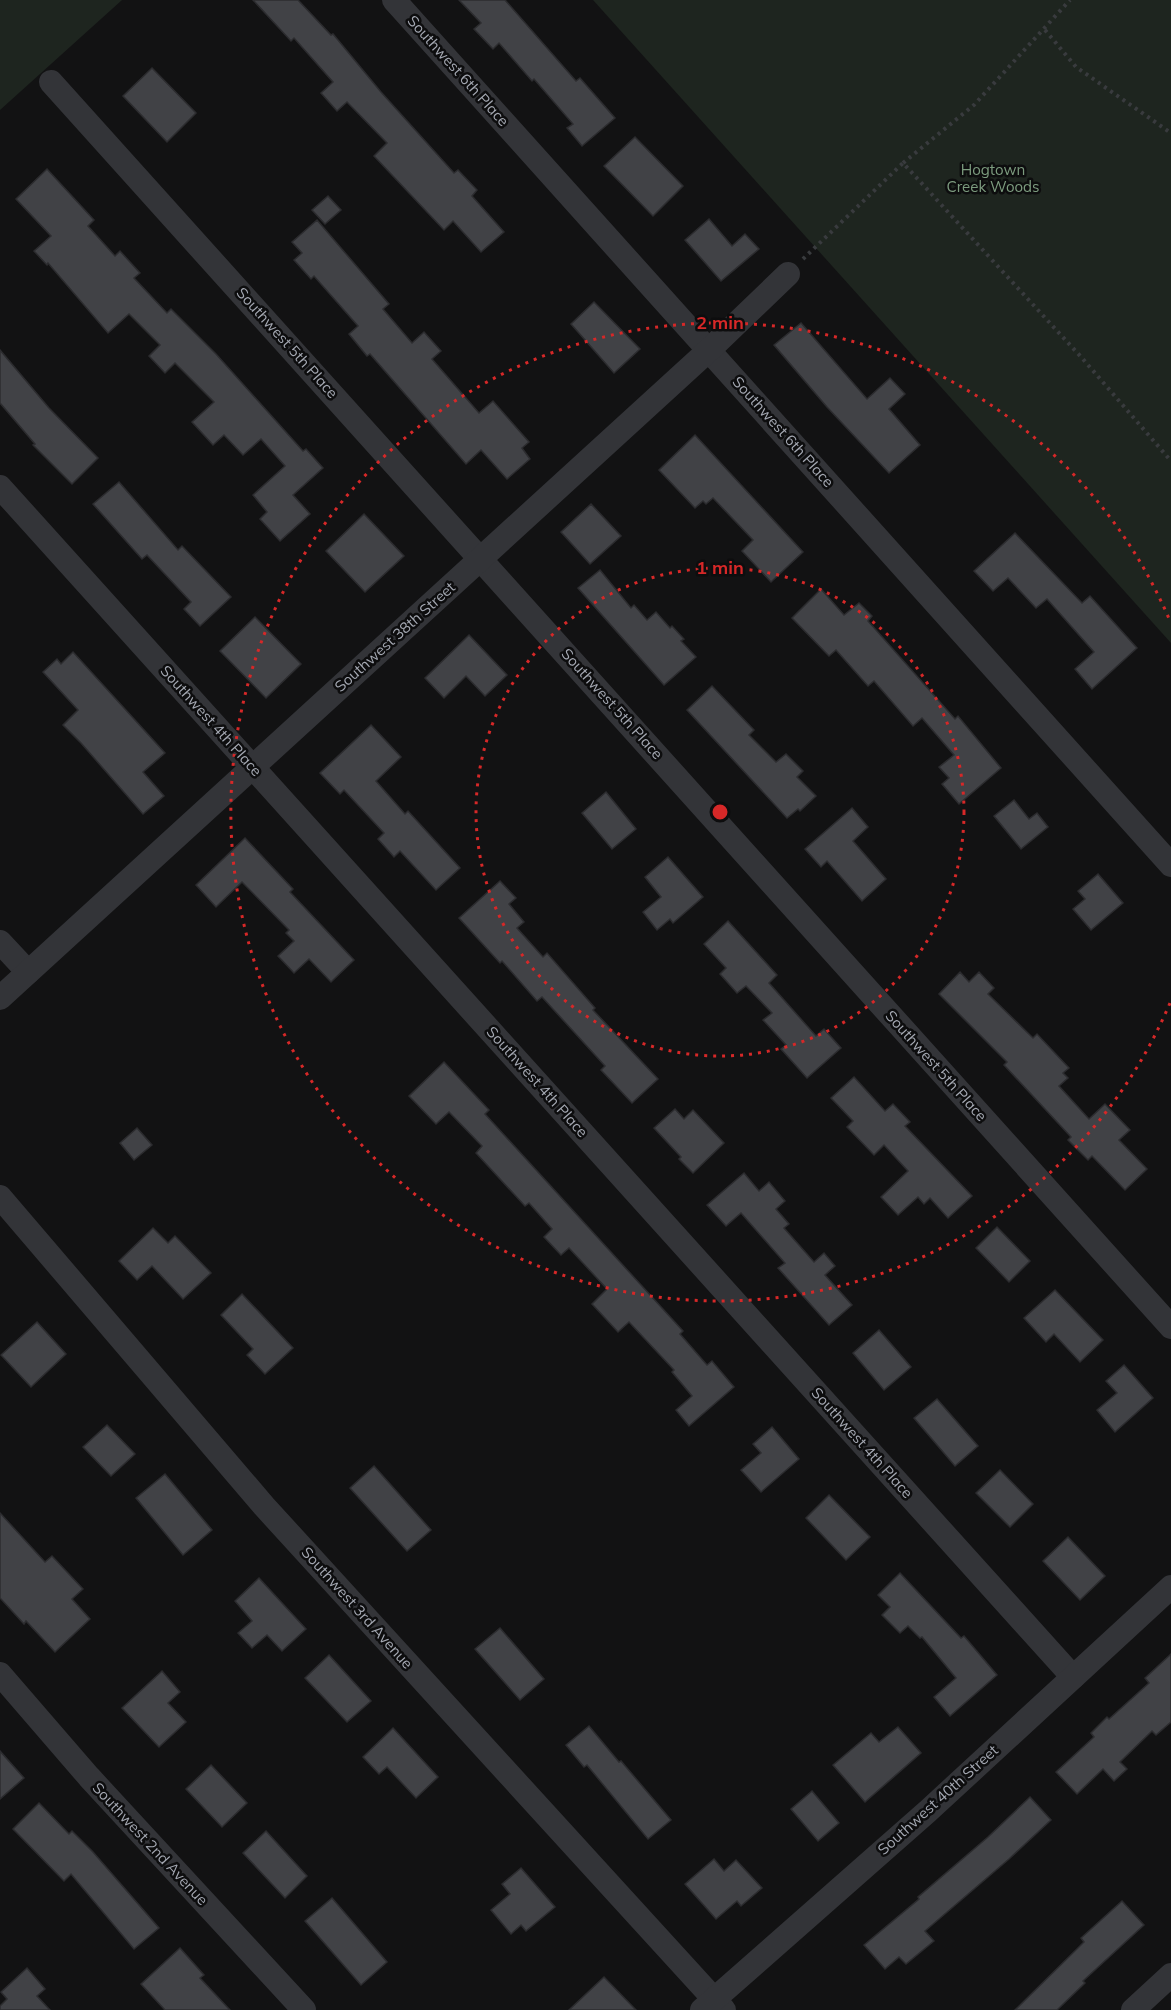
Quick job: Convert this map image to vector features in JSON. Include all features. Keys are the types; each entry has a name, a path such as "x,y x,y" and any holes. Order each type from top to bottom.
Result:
{"street":[{"name":"Southwest 6th Place","path":"394,0 1171,865"},
{"name":"Southwest 5th Place","path":"51,82 1171,1327"},
{"name":"Southwest 38th Street","path":"0,998 482,559 788,274"},
{"name":"Southwest 4th Place","path":"0,487 1073,1677"},
{"path":"0,942 28,972"},
{"name":"Southwest 3rd Avenue","path":"0,1197 264,1506 713,2006"},
{"name":"Southwest 40th Street","path":"713,2006 1171,1587"},
{"name":"Southwest 2nd Avenue","path":"0,1674 89,1777 304,2010"},
{"path":"1132,2010 1171,1975"}],"path":[{"path":"788,274 903,163 975,105 1071,0"},
{"path":"1045,30 1076,67 1171,133"},
{"path":"903,163 1082,358 1171,461"}],"green space":[{"path":"0,0 122,0 0,110"},
{"name":"Hogtown Creek Woods","path":"593,0 1171,0 1171,643"}],"building":[{"path":"253,0 298,0 331,35 333,34 381,92 454,173 458,170 477,190 472,196 504,232 481,252 453,221 444,230 374,156 387,143 347,102 337,111 321,93 333,82 294,38 291,41"},
{"path":"459,0 505,0 576,81 580,78 615,118 582,146 567,128 573,124 499,43 493,49 474,29 481,23"},
{"path":"152,68 196,113 167,142 123,96"},
{"path":"635,137 683,186 653,216 604,166"},
{"path":"47,169 94,220 88,226 115,256 120,251 140,273 134,278 167,313 171,309 216,354 303,451 306,449 323,468 293,495 310,514 280,541 260,519 267,512 253,495 285,466 261,439 243,455 224,435 213,445 192,422 214,402 175,363 165,373 149,356 160,345 129,314 108,333 48,263 47,265 34,251 51,236 16,199"},
{"path":"328,196 341,210 325,224 312,210"},
{"path":"709,219 732,246 745,234 759,249 721,281 685,240"},
{"path":"317,220 389,304 383,309 412,343 424,332 441,351 432,359 479,413 493,401 529,442 522,448 530,459 507,479 481,450 466,464 370,354 367,356 349,334 358,326 314,276 311,279 294,260 302,253 292,242"},
{"path":"594,302 640,349 614,373 571,324"},
{"path":"801,323 867,399 890,378 905,394 889,409 920,445 889,473 827,407 774,345"},
{"path":"0,350 49,408 98,458 72,484 33,445 35,444 0,403"},
{"path":"695,435 803,552 771,582 742,551 753,540 713,498 706,504 703,501 695,508 659,470"},
{"path":"119,482 178,550 182,546 231,597 200,626 184,609 191,602 147,555 142,559 93,504"},
{"path":"591,504 621,536 590,564 561,532"},
{"path":"364,514 404,556 365,592 326,551"},
{"path":"1015,533 1082,603 1090,596 1137,648 1092,689 1075,669 1094,652 1047,599 1036,608 1008,578 993,591 974,571"},
{"path":"600,570 631,608 634,605 647,620 656,612 684,639 681,641 696,657 664,685 578,588"},
{"path":"821,589 844,615 859,603 872,616 868,621 955,719 958,716 1001,768 959,804 942,784 949,778 939,767 954,755 922,718 913,726 874,681 868,686 836,650 829,656 792,618"},
{"path":"255,617 301,664 266,698 220,651"},
{"path":"469,635 507,675 485,696 466,676 444,698 425,678"},
{"path":"73,652 165,753 143,772 164,796 143,814 63,725 78,710 43,672 57,659 61,664"},
{"path":"712,686 754,730 749,735 776,762 786,754 803,771 797,777 816,796 800,811 798,809 787,818 687,710"},
{"path":"371,725 401,757 376,781 405,814 408,811 460,868 436,890 400,851 394,857 378,839 384,833 344,790 340,794 320,773"},
{"path":"606,792 636,829 612,849 582,813"},
{"path":"1014,800 1029,819 1037,813 1048,827 1021,849 994,816"},
{"path":"852,808 868,827 853,841 886,879 862,901 827,861 821,867 805,849"},
{"path":"245,838 293,889 290,892 354,960 331,982 309,959 294,973 278,956 294,941 286,933 289,930 242,882 216,907 196,885"},
{"path":"668,857 703,897 673,923 670,919 657,930 643,912 661,897 645,877"},
{"path":"1098,874 1123,903 1091,930 1073,909 1085,899 1078,891"},
{"path":"500,881 516,898 509,904 524,922 517,928 543,957 547,953 595,1008 593,1010 658,1079 632,1103 601,1070 605,1066 542,997 537,1001 502,961 500,963 459,918"},
{"path":"728,921 777,975 769,983 816,1036 824,1029 841,1048 807,1078 781,1049 786,1045 763,1020 772,1013 746,986 737,993 720,974 726,968 704,944"},
{"path":"960,972 969,982 979,972 994,988 988,994 1033,1038 1037,1034 1069,1068 1063,1073 1068,1078 1059,1086 1089,1119 1105,1104 1130,1130 1119,1140 1147,1169 1125,1190 1092,1156 1088,1160 1068,1140 1071,1137 1004,1065 1007,1062 939,994"},
{"path":"444,1062 489,1110 485,1114 683,1331 680,1334 707,1365 712,1361 734,1387 689,1426 676,1410 692,1396 672,1372 674,1370 629,1322 618,1332 592,1304 607,1289 569,1248 561,1255 544,1237 552,1229 529,1203 525,1206 476,1153 482,1146 449,1112 436,1124 409,1096"},
{"path":"854,1077 885,1111 893,1104 910,1122 905,1126 972,1196 948,1218 930,1198 924,1204 918,1197 898,1215 881,1197 908,1171 884,1145 874,1155 847,1127 853,1121 831,1098"},
{"path":"675,1109 684,1119 693,1110 724,1143 693,1173 654,1128"},
{"path":"137,1128 152,1145 134,1160 120,1143"},
{"path":"744,1173 759,1191 769,1182 785,1201 776,1209 789,1224 784,1228 814,1262 824,1253 835,1266 825,1275 852,1305 829,1325 778,1268 785,1263 741,1213 726,1226 707,1205"},
{"path":"997,1227 1030,1261 1009,1282 976,1248"},
{"path":"153,1228 168,1243 175,1236 211,1273 183,1299 152,1266 137,1280 119,1261"},
{"path":"1055,1290 1103,1340 1080,1362 1054,1334 1046,1342 1024,1318"},
{"path":"242,1294 293,1348 265,1374 247,1355 253,1349 221,1315"},
{"path":"37,1322 66,1354 31,1387 1,1355"},
{"path":"879,1330 911,1367 884,1390 853,1353"},
{"path":"1124,1365 1153,1398 1115,1432 1097,1410 1117,1393 1106,1381"},
{"path":"937,1399 978,1446 955,1466 914,1418"},
{"path":"107,1425 135,1454 111,1476 83,1447"},
{"path":"772,1427 799,1459 761,1492 741,1470 761,1453 753,1444"},
{"path":"374,1466 431,1530 407,1551 350,1488"},
{"path":"1000,1470 1033,1504 1010,1527 976,1493"},
{"path":"165,1474 212,1530 183,1555 136,1498"},
{"path":"829,1495 870,1537 846,1560 806,1518"},
{"path":"0,1513 45,1562 52,1556 83,1589 72,1599 90,1619 55,1652 26,1621 24,1624 0,1598"},
{"path":"1068,1537 1105,1576 1080,1600 1043,1561"},
{"path":"900,1573 961,1638 964,1636 997,1675 950,1716 934,1697 956,1678 922,1637 920,1638 908,1626 900,1633 882,1615 890,1607 878,1595"},
{"path":"259,1578 306,1629 282,1651 267,1635 252,1648 238,1633 252,1621 235,1601"},
{"path":"500,1628 544,1679 520,1700 475,1649"},
{"path":"1171,1654 1171,1722 1156,1735 1152,1731 1120,1762 1127,1769 1114,1781 1103,1769 1077,1794 1056,1772 1094,1737 1091,1733 1107,1717 1109,1719 1149,1683 1145,1678"},
{"path":"329,1655 371,1701 347,1722 305,1678"},
{"path":"162,1671 180,1692 168,1703 186,1722 159,1747 122,1708"},
{"path":"589,1726 671,1820 648,1839 587,1765 584,1767 566,1745"},
{"path":"898,1727 921,1753 865,1802 833,1765 871,1733 879,1742"},
{"path":"393,1728 438,1777 416,1798 387,1767 379,1774 363,1757"},
{"path":"0,1751 24,1778 0,1799"},
{"path":"211,1765 247,1803 222,1827 186,1789"},
{"path":"812,1791 839,1823 818,1841 791,1809"},
{"path":"1030,1797 1051,1820 925,1931 934,1941 906,1964 899,1957 885,1969 864,1945 919,1899 918,1897 988,1837"},
{"path":"39,1803 69,1834 72,1831 93,1852 159,1928 134,1949 71,1874 64,1881 13,1829"},
{"path":"266,1831 307,1876 285,1898 243,1853"},
{"path":"714,1859 724,1871 736,1860 762,1888 741,1906 737,1901 716,1919 685,1884"},
{"path":"521,1868 555,1907 526,1931 521,1925 511,1934 491,1910 510,1894 502,1884"},
{"path":"332,1898 387,1962 361,1985 305,1921"},
{"path":"1122,1901 1144,1925 1083,1981 1085,1983 1057,2010 1015,2010 1084,1942 1081,1938"},
{"path":"180,1948 204,1975 200,1978 230,2010 165,2010 141,1984"},
{"path":"27,1968 45,1989 37,1996 50,2010 0,2010 0,2006 7,1999 1,1992"},
{"path":"604,1977 636,2010 569,2010"}]}
